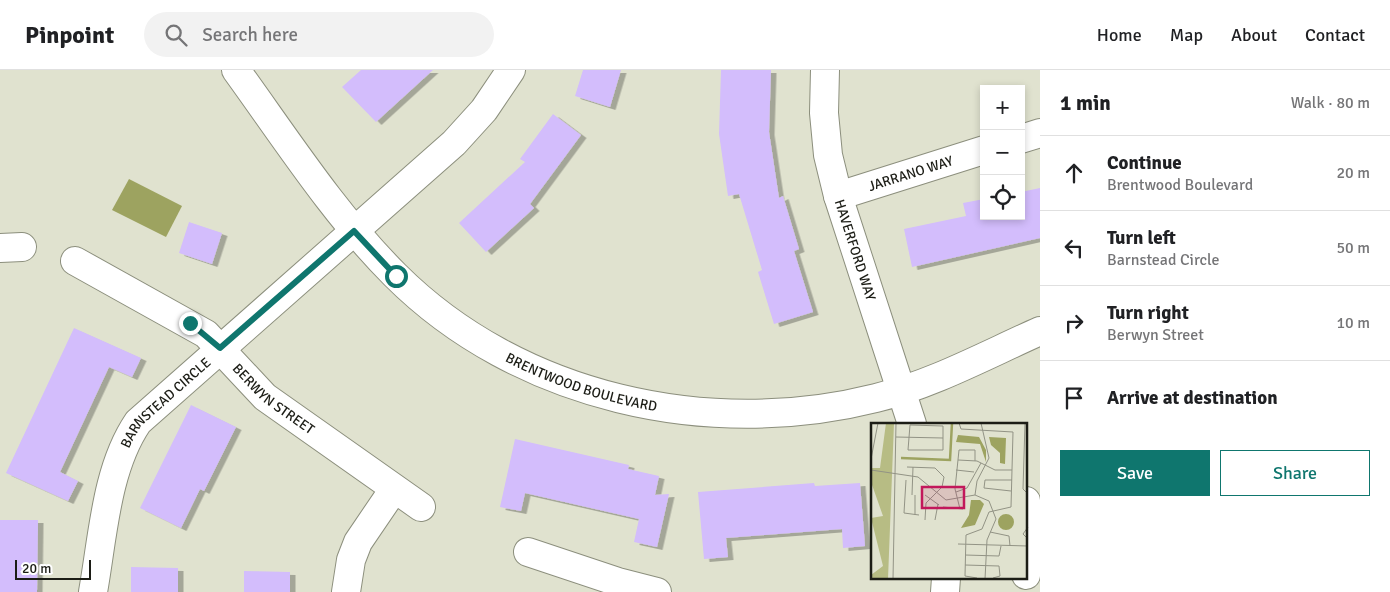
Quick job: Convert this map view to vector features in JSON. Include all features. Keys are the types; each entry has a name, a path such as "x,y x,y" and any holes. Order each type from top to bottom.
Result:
{"street":[{"name":"BRENTWOOD BOULEVARD","path":"236,70 354,231 396,276 451,321 496,350 552,377 610,397 671,409 732,414 774,414 815,410 901,390 939,376 1040,331"},
{"name":"BARNSTEAD CIRCLE","path":"93,592 114,475 127,438 152,407 454,143 484,110 511,70"},
{"name":"HAVERFORD WAY","path":"826,70 824,113 828,155 838,196 912,423"},
{"path":"1025,138 1040,133"},
{"name":"JARRANO WAY","path":"838,196 980,151"},
{"name":"BERWYN STREET","path":"75,261 190,323 220,348 265,397 420,507"},
{"path":"346,592 352,560 358,542 394,489"},
{"path":"1028,526 1030,550 1028,564"},
{"path":"528,552 617,587 657,592"}],"shaded area":[{"path":"129,179 182,206 166,237 112,210"}],"building":[{"path":"361,70 433,70 376,122 342,87"},
{"path":"583,70 621,70 610,107 575,96"},
{"path":"721,70 771,70 769,132 779,198 783,196 799,249 794,251 813,312 774,324 758,272 762,270 739,194 728,196 719,134"},
{"path":"553,114 581,135 530,204 534,208 486,252 459,223 525,162 520,159"},
{"path":"1040,188 1040,238 912,267 904,229 966,216 963,203 980,200 980,220 1025,220 1025,191"},
{"path":"189,222 222,233 212,264 179,253"},
{"path":"74,328 141,358 132,377 109,367 60,472 78,481 68,501 6,473"},
{"path":"191,405 236,427 204,491 200,489 181,528 140,508"},
{"path":"515,439 629,465 628,469 659,476 655,495 669,494 657,547 634,542 639,519 525,493 521,511 500,507"},
{"path":"814,483 815,486 860,483 865,546 843,548 842,529 726,538 728,557 704,559 698,492"},
{"path":"0,520 38,520 37,592 0,592"},
{"path":"131,567 178,568 178,592 131,592"},
{"path":"244,571 290,572 290,592 244,592"}],"route":[{"path":"190,323 206,334 220,348 354,231 396,276"}]}
